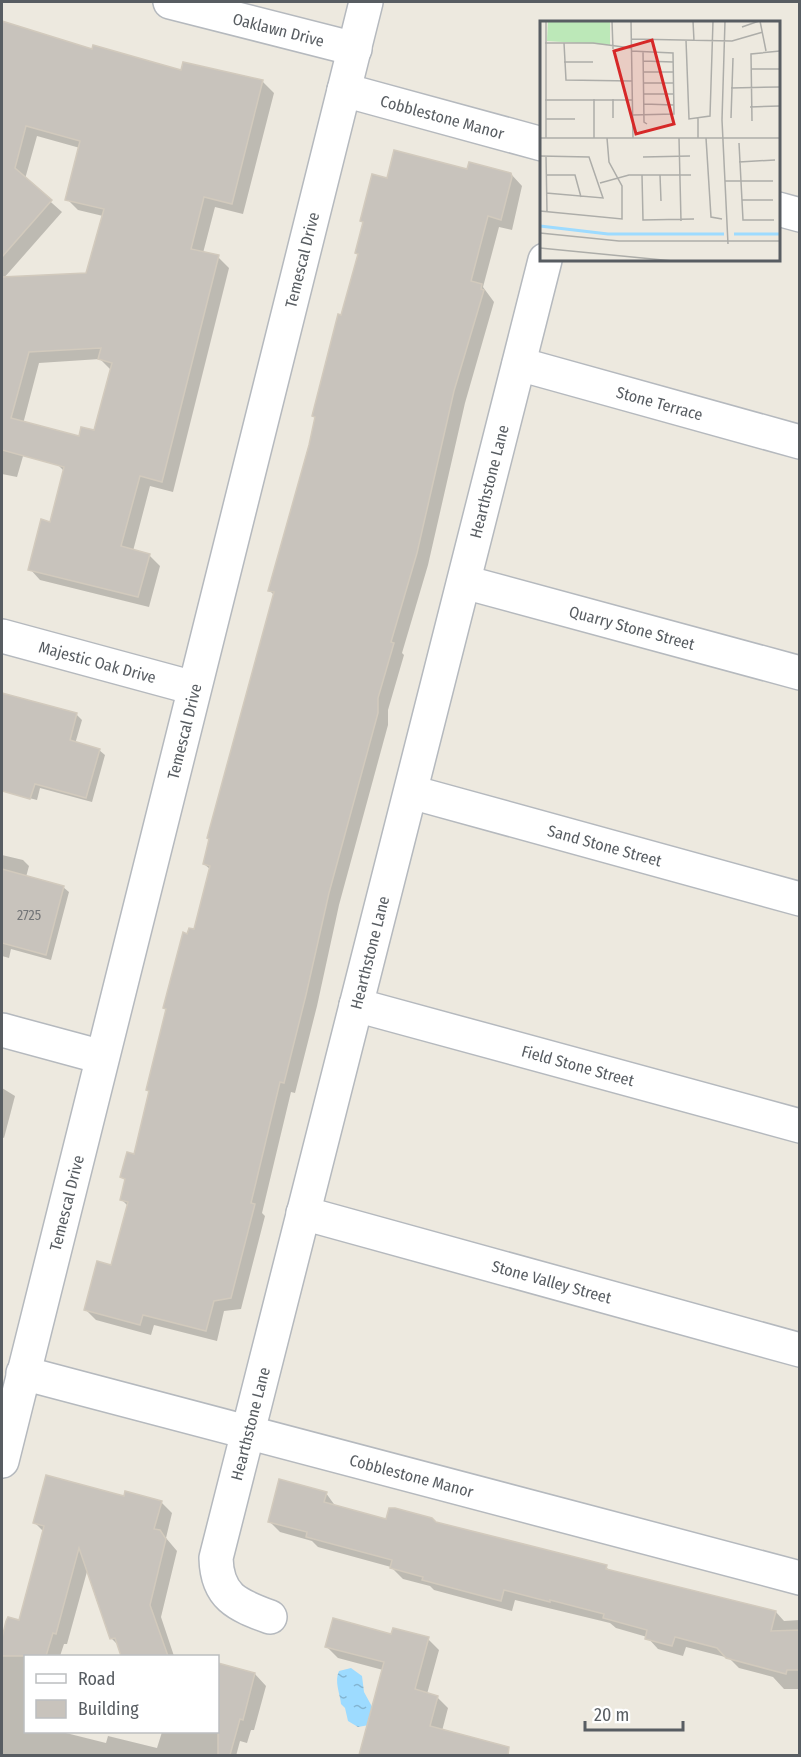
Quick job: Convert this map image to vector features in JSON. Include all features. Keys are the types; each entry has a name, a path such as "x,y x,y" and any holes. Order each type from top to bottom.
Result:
{"street":[{"name":"Oaklawn Drive","path":"170,2 355,49"},
{"name":"Temescal Drive","path":"2,1461 366,2"},
{"name":"Cobblestone Manor","path":"344,90 540,143"},
{"path":"780,210 800,215"},
{"name":"Hearthstone Lane","path":"270,1617 241,1607 225,1594 216,1573 216,1558 545,261"},
{"name":"Stone Terrace","path":"519,364 800,442"},
{"name":"Quarry Stone Street","path":"464,582 800,673"},
{"name":"Majestic Oak Drive","path":"2,636 194,688"},
{"name":"Sand Stone Street","path":"411,792 800,899"},
{"name":"Field Stone Street","path":"356,1005 800,1126"},
{"path":"2,1030 102,1057"},
{"name":"Stone Valley Street","path":"303,1213 800,1350"},
{"name":"Cobblestone Manor","path":"23,1373 800,1578"}],"water":[{"path":"351,1668 362,1676 364,1692 376,1714 369,1725 358,1727 348,1721 345,1708 341,1704 337,1683 339,1671"}],"building":[{"path":"2,21 92,49 93,45 181,70 183,62 263,80 232,204 204,197 191,249 219,255 162,482 140,476 121,546 150,554 138,597 28,570 41,519 50,522 64,467 2,450 2,277 86,273 104,209 65,200 80,141 26,126 15,168 52,200 2,257","holes":["101,348 98,359 112,363 94,430 81,427 79,436 11,418 29,352"]},
{"path":"394,150 467,169 469,162 511,173 512,177 501,220 488,216 471,281 482,284 481,289 484,290 454,391 417,553 391,642 394,643 378,698 378,713 329,893 284,1083 280,1082 251,1203 255,1204 231,1298 214,1301 206,1331 143,1315 140,1325 84,1310 97,1261 111,1265 128,1202 120,1200 125,1179 120,1177 127,1152 134,1154 149,1091 146,1090 166,1009 163,1008 183,932 187,934 189,928 194,929 210,866 203,864 209,839 207,838 274,592 268,591 309,445 315,417 312,416 338,314 341,315 358,254 355,253 363,222 360,221 372,174 387,178"},
{"path":"2,693 77,713 70,740 100,749 86,798 35,784 30,799 2,791"},
{"path":"2,869 64,886 46,955 2,943"},
{"path":"46,1475 124,1496 125,1491 162,1501 154,1529 160,1530 166,1539 150,1605 168,1655 121,1655 115,1638 110,1639 79,1548 56,1634 53,1633 46,1655 2,1656 2,1638 6,1621 8,1617 19,1620 44,1526 33,1523"},
{"path":"279,1479 327,1492 324,1502 386,1519 389,1508 395,1508 432,1518 436,1522 607,1565 606,1569 776,1611 771,1631 800,1630 800,1670 787,1670 786,1674 726,1658 717,1648 675,1637 672,1646 645,1639 647,1630 603,1618 604,1614 550,1600 550,1602 504,1590 501,1601 422,1580 423,1577 390,1568 392,1560 306,1537 307,1532 268,1522"},
{"path":"333,1618 391,1634 393,1628 429,1637 415,1689 438,1696 430,1726 509,1747 508,1755 359,1755 384,1662 325,1647"},
{"path":"219,1663 255,1673 243,1720 240,1719 230,1755 218,1755"}]}
